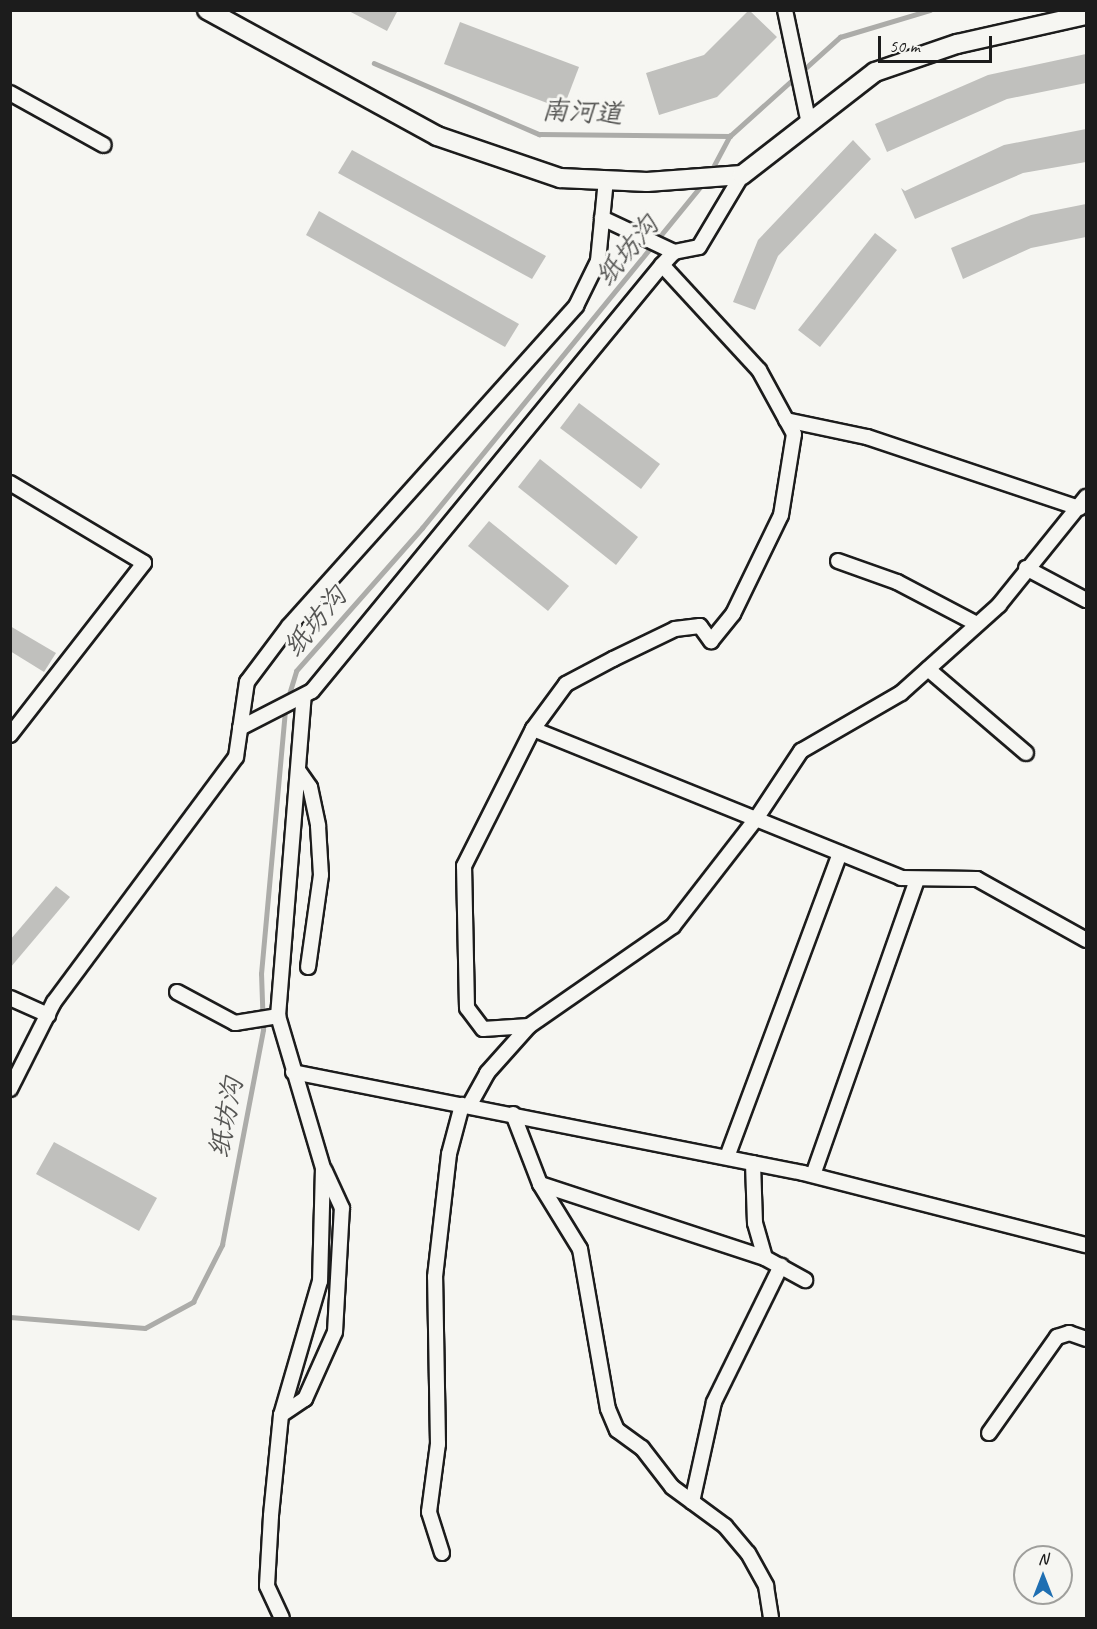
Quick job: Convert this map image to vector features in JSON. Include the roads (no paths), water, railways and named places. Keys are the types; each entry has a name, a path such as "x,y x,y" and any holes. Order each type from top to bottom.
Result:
{"street":[{"path":"207,10 437,136 560,178 677,180 734,176"},
{"path":"785,10 809,124"},
{"path":"602,218 669,250 699,247 734,176 809,124 874,72 957,44 1086,15"},
{"path":"10,93 104,145"},
{"path":"10,1089 48,1015 236,757 247,682 289,626 576,306 598,261 606,180"},
{"path":"240,728 299,699 662,266 669,250"},
{"path":"529,1026 483,1029 466,1008 464,866 532,729 566,684 675,629 700,626 711,641 734,614 781,515 794,434 759,370 662,266"},
{"path":"442,1553 429,1512 438,1444 435,1277 448,1164 466,1105 487,1073 529,1026 673,926 756,819 801,751 901,693 977,624 1082,502 867,437 786,420"},
{"path":"10,483 144,563 10,735"},
{"path":"838,561 897,582 977,624"},
{"path":"1026,568 1086,600"},
{"path":"928,669 1026,753"},
{"path":"281,1416 305,1399 335,1332 342,1208 323,1168 293,1072 266,1018 298,770 299,699"},
{"path":"532,729 840,854 917,880 977,879 1086,940"},
{"path":"298,770 310,787 318,826 321,875 308,967"},
{"path":"727,1157 840,854"},
{"path":"813,1175 917,880"},
{"path":"177,992 235,1023 266,1018"},
{"path":"10,998 48,1015"},
{"path":"293,1072 813,1175 1086,1245"},
{"path":"513,1114 540,1184 580,1250 608,1409 617,1430 692,1502 725,1526 748,1553 766,1586 771,1618"},
{"path":"753,1163 755,1222 765,1258"},
{"path":"282,1618 267,1586 281,1416 320,1281 323,1168"},
{"path":"540,1184 765,1258 806,1280"},
{"path":"692,1502 714,1402 781,1266"},
{"path":"989,1433 1057,1337 1069,1333 1086,1339"}],"waterway":[{"name":"纸坊沟","path":"711,171 730,136 840,37 930,10"},
{"name":"南河道","path":"374,63 539,134 730,136"},
{"name":"纸坊沟","path":"287,701 296,671 422,528 703,184"},
{"name":"纸坊沟","path":"10,1317 145,1328 193,1302 222,1245 263,1030 261,974 285,709"}]}
